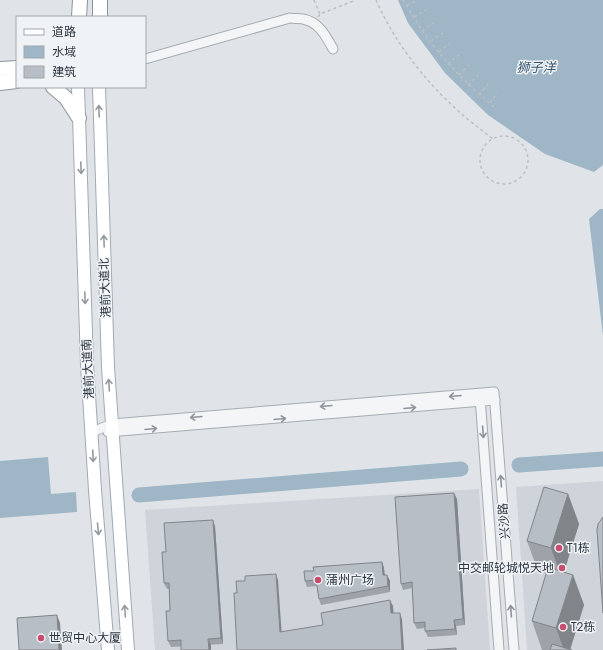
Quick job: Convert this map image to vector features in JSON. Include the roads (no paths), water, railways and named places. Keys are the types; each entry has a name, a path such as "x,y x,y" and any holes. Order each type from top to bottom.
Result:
{"highway":[{"path":"100,0 100,16"},
{"path":"0,69 16,68"},
{"path":"0,83 16,81"},
{"path":"54,88 66,98 79,118"}],"main road":[{"name":"港前大道南","path":"78,88 87,364 95,490 108,650"},
{"name":"港前大道北","path":"99,88 108,367 128,650"},
{"path":"80,147 101,146"}],"street":[{"path":"146,59 290,18 303,19 316,24 333,49"},
{"name":"兴沙路","path":"500,650 480,398 495,396 514,650"},
{"path":"92,432 112,428 480,398"}],"water":[{"name":"狮子洋","path":"398,0 603,0 603,165 594,172 545,154 488,115 445,73 408,23"},
{"path":"600,209 603,209 603,336 589,219"},
{"path":"48,457 51,494 76,492 77,512 0,518 0,461"}],"waterway":[{"path":"519,465 603,459"},
{"path":"139,495 461,469"}],"place":[{"name":"T1栋","path":"559,548"},
{"name":"中交邮轮城悦天地","path":"562,568"},
{"name":"蒲州广场","path":"318,580"},
{"name":"T2栋","path":"563,627"},
{"name":"世贸中心大厦","path":"41,638"}]}
